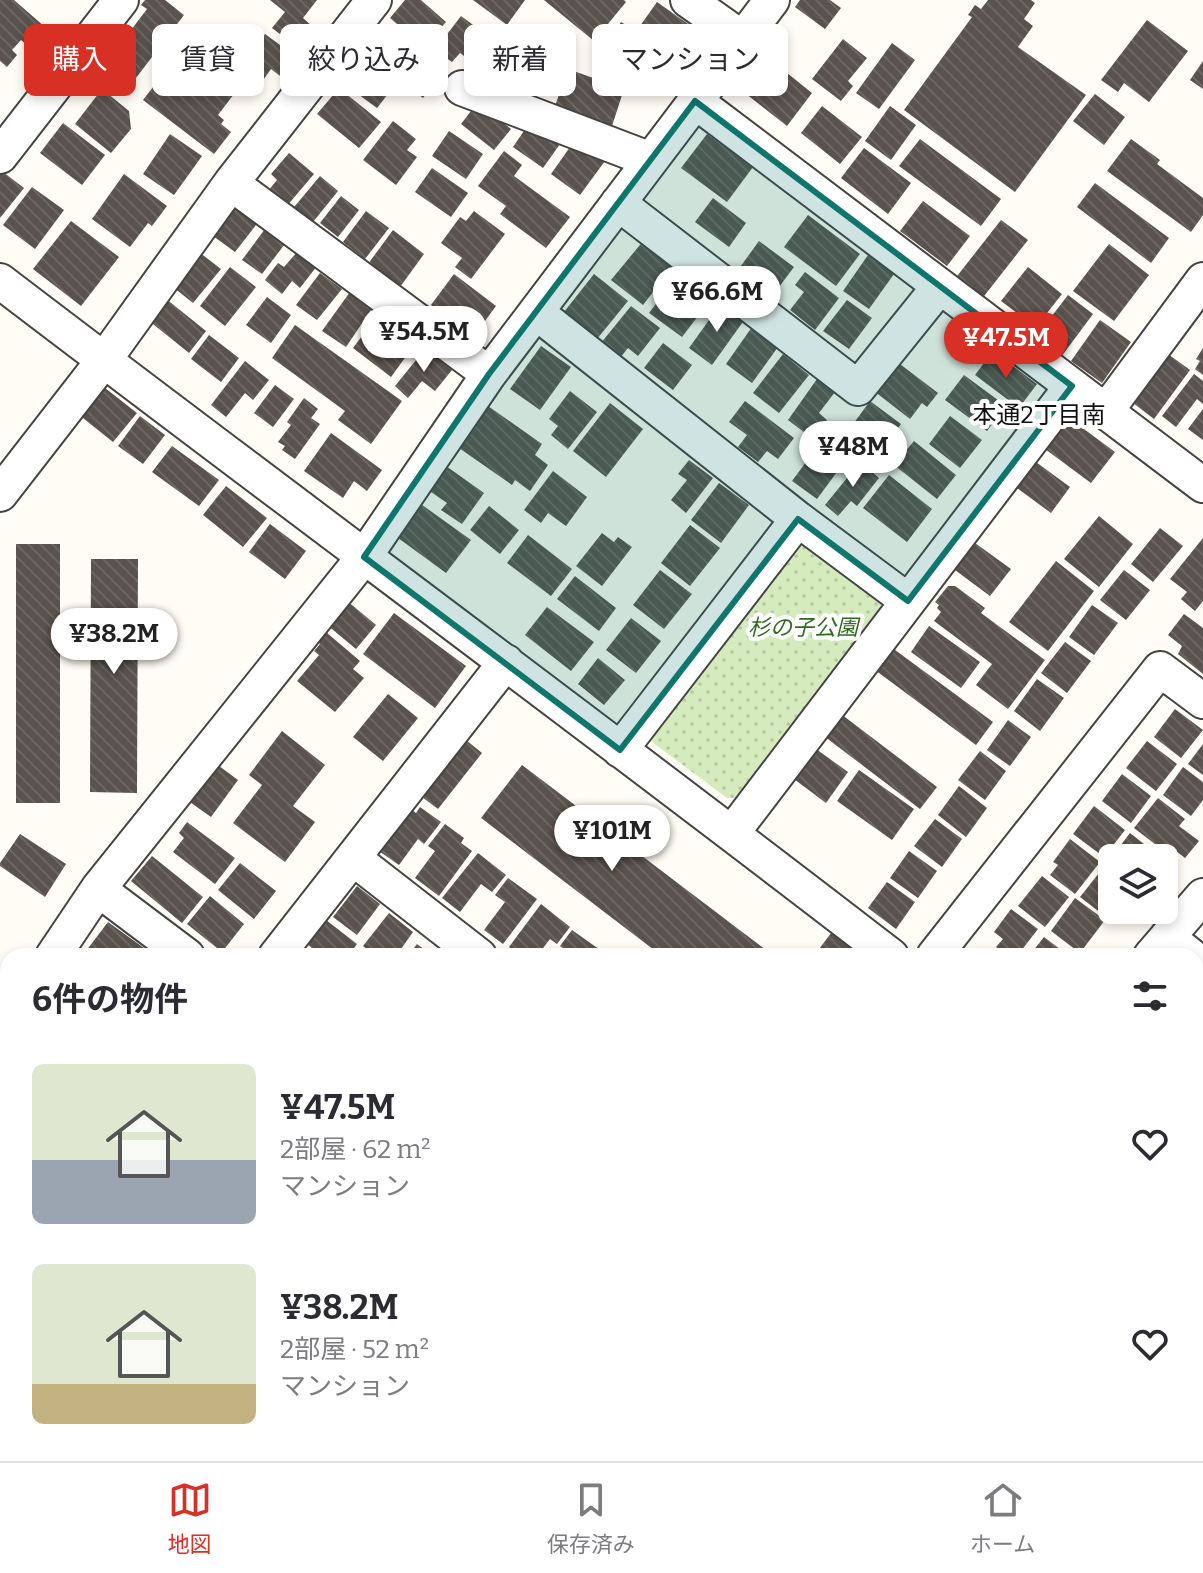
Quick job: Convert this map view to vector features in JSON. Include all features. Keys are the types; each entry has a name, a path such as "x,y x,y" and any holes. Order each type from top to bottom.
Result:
{"street":[{"path":"0,156 121,0"},
{"path":"0,494 104,360 231,183 374,0"},
{"path":"688,0 722,24"},
{"path":"754,24 772,0"},
{"path":"462,88 651,160"},
{"path":"58,948 98,889 364,557 489,374 699,96"},
{"path":"695,101 1203,485"},
{"path":"231,183 489,374"},
{"path":"618,203 858,388 940,286"},
{"path":"1106,411 1203,280"},
{"path":"0,281 881,948"},
{"path":"536,312 798,519 908,601"},
{"path":"732,833 1072,386"},
{"path":"620,750 798,519"},
{"path":"282,948 506,662"},
{"path":"940,948 1160,669 1203,701"},
{"path":"353,858 469,948"},
{"path":"98,889 176,948"},
{"path":"1171,948 1203,896"}],"highlighted area":[{"path":"695,101 1072,386 908,601 798,519 620,750 364,557 489,374"}],"green space":[{"name":"杉の子公園","path":"804,541 881,601 882,613 736,798 727,798 648,739"}],"building":[{"path":"0,0 14,0 42,24 24,24 24,43 21,40 12,50 17,55 7,67 0,61"},
{"path":"145,0 165,0 184,15 177,24 152,24 152,57 136,78 136,24 147,9 141,5"},
{"path":"270,0 317,0 303,18 310,24 280,24 280,34 272,28 285,12"},
{"path":"405,0 421,0 446,22 397,24 390,18"},
{"path":"473,0 525,0 506,24"},
{"path":"544,0 626,2 608,24 592,24 592,39"},
{"path":"800,0 830,0 841,8 825,29 795,7"},
{"path":"988,0 1031,0 1035,3 1024,19 1033,26 1018,47 1086,95 1015,192 904,110 972,17 968,15 975,5 981,9"},
{"path":"657,2 688,24 641,24"},
{"path":"461,16 472,24 464,24 464,56 460,53 452,62 448,59 448,33"},
{"path":"1147,20 1188,51 1149,102 1124,83 1118,92 1101,80"},
{"path":"264,35 280,45 280,76 271,69 264,79"},
{"path":"843,39 867,58 848,81 853,86 841,101 812,79"},
{"path":"892,43 915,60 879,109 856,93"},
{"path":"1203,61 1203,89 1190,80"},
{"path":"576,72 592,78 592,96 622,96 612,126 555,106 559,96 576,96"},
{"path":"788,74 812,93 787,126 749,96 788,96"},
{"path":"152,88 152,96 232,96 218,115 224,120 221,124 231,132 214,154 143,100"},
{"path":"1095,94 1125,117 1104,145 1073,121"},
{"path":"97,96 111,96 129,111 131,129 111,153 75,124"},
{"path":"332,96 349,96 381,122 359,148 317,114"},
{"path":"360,96 386,96 377,108"},
{"path":"478,102 511,129 494,150 461,124"},
{"path":"822,106 862,137 840,164 801,133"},
{"path":"890,106 916,125 891,160 865,141"},
{"path":"393,121 416,139 407,150 417,157 396,185 363,160"},
{"path":"530,122 560,144 543,168 513,147"},
{"path":"63,123 105,155 82,185 40,153"},
{"path":"449,131 483,154 466,179 432,156"},
{"path":"170,134 202,156 174,195 143,174"},
{"path":"707,134 753,167 727,202 681,168"},
{"path":"920,139 1001,199 981,226 899,166"},
{"path":"1131,139 1160,160 1157,164 1203,198 1203,215 1191,232 1107,171"},
{"path":"575,140 605,161 580,195 551,174"},
{"path":"864,148 911,183 888,214 841,178"},
{"path":"504,151 522,165 514,176 570,217 546,248 500,214 506,206 478,186"},
{"path":"289,153 314,174 286,207 268,191 277,180 271,174"},
{"path":"432,168 468,193 451,217 415,192"},
{"path":"3,172 24,188 0,218 0,175"},
{"path":"124,174 167,206 152,226 148,223 130,247 92,219"},
{"path":"320,176 338,191 309,227 290,212"},
{"path":"1095,183 1169,238 1151,263 1077,207"},
{"path":"32,187 64,210 35,249 3,225"},
{"path":"341,196 359,210 338,237 320,223"},
{"path":"713,198 746,223 729,247 695,222"},
{"path":"233,201 259,221 235,252 209,233"},
{"path":"923,201 970,236 947,266 900,231"},
{"path":"366,211 389,228 365,259 343,242"},
{"path":"474,211 505,234 471,279 455,267 462,258 441,243 460,217 466,221"},
{"path":"808,215 860,254 836,286 784,247"},
{"path":"1001,220 1028,240 981,300 954,280"},
{"path":"71,221 119,257 81,306 33,269"},
{"path":"268,225 288,240 262,274 242,260"},
{"path":"393,230 424,254 400,287 368,264"},
{"path":"644,240 675,264 643,305 611,280"},
{"path":"759,241 794,267 773,295 738,270"},
{"path":"1109,244 1149,275 1114,321 1073,291"},
{"path":"195,249 221,269 193,303 168,283"},
{"path":"298,251 317,266 300,288 292,281 282,294 265,280 278,263 284,267"},
{"path":"868,255 894,274 869,309 843,291"},
{"path":"230,267 256,287 225,326 200,306"},
{"path":"1028,267 1062,294 1036,327 1001,301"},
{"path":"805,272 839,298 815,330 790,310 804,292 795,285"},
{"path":"320,273 342,289 317,320 296,305"},
{"path":"454,274 496,306 474,336 431,305"},
{"path":"594,274 628,301 597,339 564,312"},
{"path":"691,275 715,294 682,337 649,313 662,296 670,302"},
{"path":"350,292 373,307 346,347 322,331"},
{"path":"1068,295 1093,314 1061,357 1035,338"},
{"path":"267,297 291,315 271,343 246,325"},
{"path":"165,298 206,331 189,353 148,320"},
{"path":"847,300 872,318 849,349 823,331"},
{"path":"722,302 745,319 712,365 689,348"},
{"path":"631,306 660,328 638,356 628,348 620,358 601,343"},
{"path":"377,316 415,344 391,377 353,348"},
{"path":"1100,320 1131,342 1102,383 1071,361"},
{"path":"295,325 402,401 371,444 338,420 345,411 272,358"},
{"path":"752,327 778,347 752,383 726,364"},
{"path":"209,335 239,358 221,382 191,359"},
{"path":"663,343 692,365 673,390 644,368"},
{"path":"541,346 571,367 540,410 510,389"},
{"path":"1203,348 1203,375 1195,369 1200,361 1196,359"},
{"path":"425,349 452,370 435,391 422,381 408,398 395,386"},
{"path":"993,351 1037,384 1019,408 975,375"},
{"path":"783,354 809,375 779,413 753,393"},
{"path":"1168,354 1190,370 1154,419 1133,403"},
{"path":"245,361 269,380 253,400 245,393 226,417 211,405"},
{"path":"896,361 938,393 927,407 922,403 910,419 874,391"},
{"path":"1194,374 1203,381 1203,404 1197,399 1176,427 1162,416"},
{"path":"964,375 1006,406 987,431 945,400"},
{"path":"91,377 137,413 113,442 68,406"},
{"path":"817,379 835,392 819,413 827,420 813,439 788,420"},
{"path":"275,385 294,399 273,427 254,413"},
{"path":"570,391 597,412 568,449 551,435 558,426 549,419"},
{"path":"304,398 318,409 311,418 320,424 295,459 282,450 285,446 278,442 291,425 287,422"},
{"path":"745,401 794,438 778,459 767,451 758,462 738,447 747,435 729,422"},
{"path":"870,401 901,424 879,454 848,431"},
{"path":"610,403 643,429 606,477 573,451"},
{"path":"488,406 542,444 535,455 548,465 530,491 515,480 512,485 459,448"},
{"path":"1203,409 1203,440 1188,429"},
{"path":"140,416 165,435 143,464 118,446"},
{"path":"950,416 982,440 960,468 929,444"},
{"path":"1069,418 1115,452 1091,483 1045,449"},
{"path":"331,433 382,470 367,491 354,481 343,498 304,471"},
{"path":"826,435 851,453 817,499 792,481"},
{"path":"914,441 956,475 937,499 894,465"},
{"path":"172,446 219,480 199,506 152,472"},
{"path":"689,460 713,478 686,513 671,500 687,480 678,474"},
{"path":"860,462 879,478 857,506 851,501 838,516 825,505"},
{"path":"1036,462 1070,487 1051,513 1017,488"},
{"path":"446,466 484,493 462,524 441,510 447,503 428,490"},
{"path":"553,471 587,497 566,526 548,513 541,523 524,510"},
{"path":"889,475 932,509 907,542 863,508"},
{"path":"719,483 749,505 721,543 691,520"},
{"path":"226,486 267,518 243,547 203,515"},
{"path":"418,502 471,540 446,573 394,535"},
{"path":"489,506 519,530 500,554 470,530"},
{"path":"1099,516 1133,544 1099,587 1064,559"},
{"path":"270,524 306,551 285,579 249,552"},
{"path":"690,525 720,548 690,586 661,563"},
{"path":"1160,528 1183,546 1153,582 1131,564"},
{"path":"602,533 614,542 618,537 632,547 602,586 576,566"},
{"path":"528,535 572,569 551,596 507,563"},
{"path":"1203,538 1203,601 1195,611 1181,599 1187,592 1170,579"},
{"path":"975,543 1011,569 990,596 955,570"},
{"path":"16,544 60,544 60,803 16,803"},
{"path":"91,559 138,559 137,793 90,792"},
{"path":"1056,561 1094,591 1048,651 1009,622"},
{"path":"660,570 692,594 664,629 633,605"},
{"path":"1124,570 1150,590 1126,620 1100,600"},
{"path":"575,576 616,608 599,631 557,599"},
{"path":"948,586 955,586 985,608 981,613 1045,660 1008,709 976,685 992,664 934,621 941,612 935,602"},
{"path":"346,600 376,625 356,649 326,624"},
{"path":"1092,605 1118,623 1094,655 1069,637"},
{"path":"547,607 594,642 571,671 525,635"},
{"path":"394,613 466,666 435,708 363,654"},
{"path":"1184,614 1203,628 1203,674 1178,654 1182,646 1168,635"},
{"path":"631,618 661,641 636,673 606,650"},
{"path":"929,626 980,662 961,688 911,652"},
{"path":"320,627 360,661 353,669 364,678 335,712 297,681 319,655 314,651 320,644 312,637"},
{"path":"1065,642 1091,661 1067,693 1041,673"},
{"path":"891,647 993,722 976,745 875,670"},
{"path":"598,658 625,680 604,705 578,684"},
{"path":"1037,679 1064,698 1040,731 1014,711"},
{"path":"388,694 418,718 383,761 353,737"},
{"path":"1175,709 1203,730 1181,758 1154,737"},
{"path":"837,711 937,787 920,809 820,733"},
{"path":"1008,720 1031,737 1010,766 987,750"},
{"path":"282,731 325,765 293,806 315,822 285,862 233,823 262,785 249,775"},
{"path":"466,740 482,753 438,809 422,797"},
{"path":"1147,741 1177,764 1156,791 1126,768"},
{"path":"1203,744 1203,775 1188,764"},
{"path":"816,749 848,772 826,803 794,779"},
{"path":"980,751 1006,771 985,800 958,780"},
{"path":"215,763 238,780 211,817 187,800"},
{"path":"522,765 763,948 652,948 481,818"},
{"path":"1183,767 1203,782 1203,800 1191,816 1163,795"},
{"path":"859,770 914,809 892,840 837,801"},
{"path":"1122,774 1151,796 1131,823 1102,801"},
{"path":"959,786 987,808 966,837 938,815"},
{"path":"1158,798 1185,819 1179,826 1199,841 1185,858 1178,853 1178,844 1155,844 1134,828"},
{"path":"407,806 416,813 420,807 441,822 424,844 418,839 399,865 376,849"},
{"path":"1094,806 1125,830 1114,844 1098,844 1098,853 1073,834"},
{"path":"935,819 962,839 942,867 914,846"},
{"path":"187,822 235,858 215,884 173,852 184,838 179,833"},
{"path":"445,824 464,838 461,843 472,851 439,896 415,878 435,851 428,846"},
{"path":"1130,833 1144,844 1122,844"},
{"path":"20,834 66,864 45,897 0,866"},
{"path":"1070,839 1098,860 1098,865 1075,894 1050,875 1058,865 1053,862"},
{"path":"909,851 937,871 918,898 890,878"},
{"path":"478,853 506,875 492,892 481,884 460,912 442,898"},
{"path":"152,856 203,897 182,923 131,881"},
{"path":"240,863 276,891 254,919 218,890"},
{"path":"1098,874 1098,911 1080,897"},
{"path":"1042,876 1069,897 1045,927 1018,906"},
{"path":"508,878 537,899 503,944 484,930 505,902 495,895"},
{"path":"887,882 915,902 896,929 868,908"},
{"path":"357,886 380,904 357,935 333,917"},
{"path":"210,896 244,924 225,948 217,948 187,924"},
{"path":"1075,898 1098,915 1098,924 1102,924 1084,948 1073,948 1051,931"},
{"path":"541,904 570,927 557,944 550,939 543,948 509,947"},
{"path":"1011,909 1038,929 1023,948 997,948 1003,939 994,932"},
{"path":"389,913 413,932 402,948 363,946"},
{"path":"326,920 357,944 354,948 312,948 307,944"},
{"path":"108,922 144,948 88,948"},
{"path":"572,930 597,948 563,948 560,946"},
{"path":"831,933 850,948 820,948"},
{"path":"1044,937 1058,948 1035,948"}],"district":[{"name":"本通2丁目南","path":"1039,415"}]}
